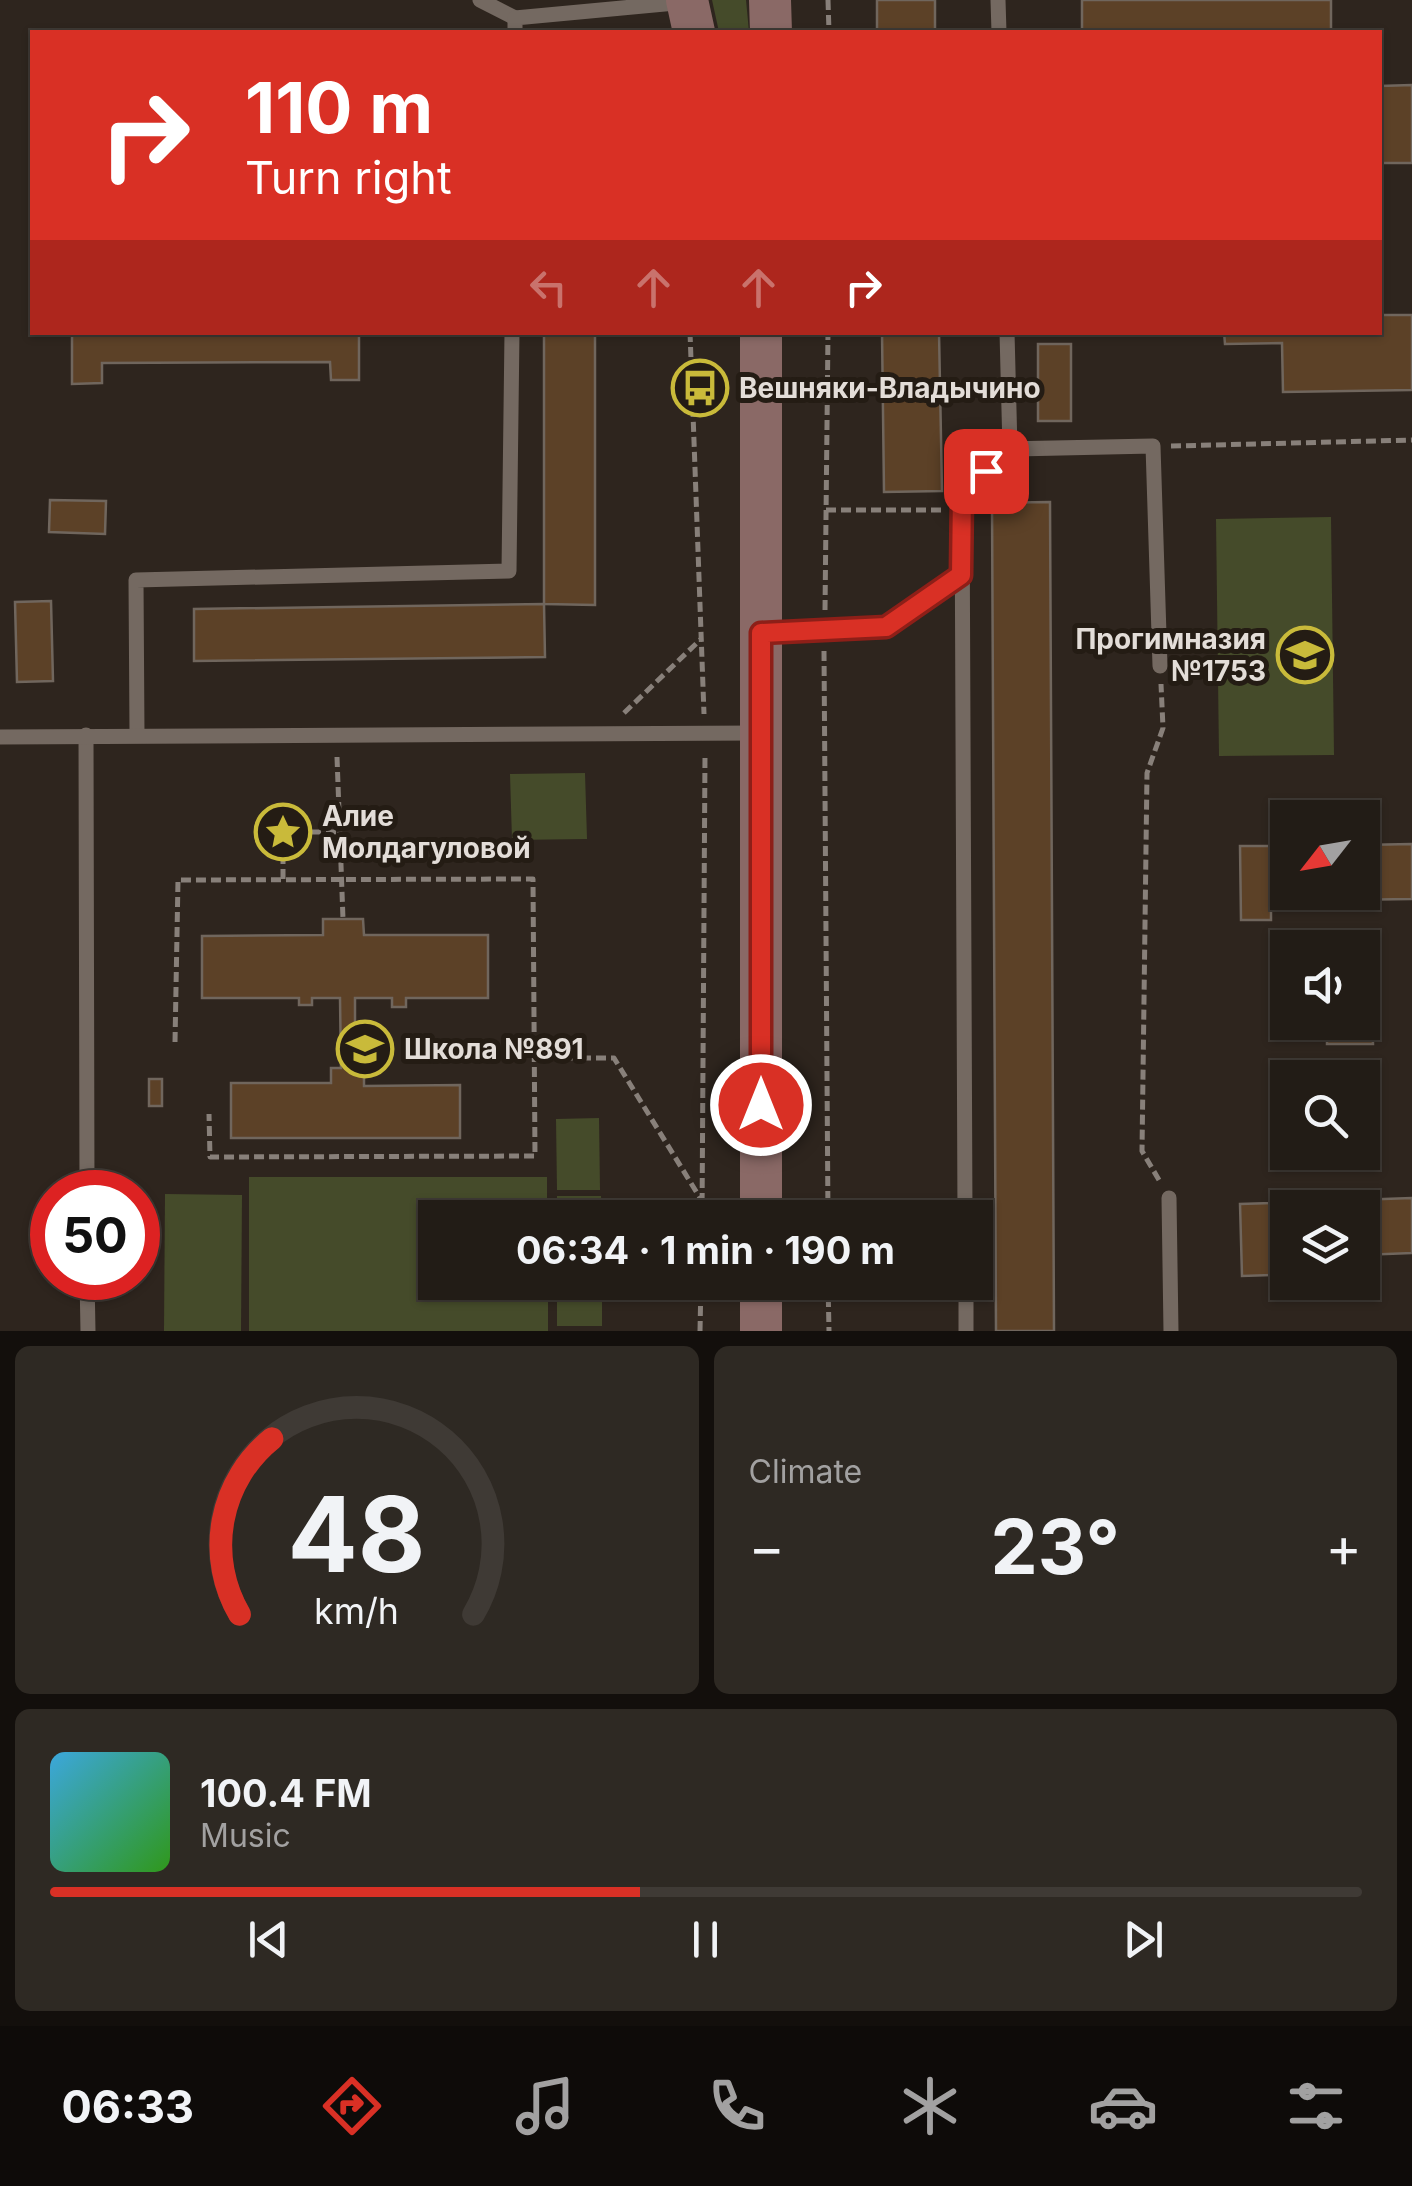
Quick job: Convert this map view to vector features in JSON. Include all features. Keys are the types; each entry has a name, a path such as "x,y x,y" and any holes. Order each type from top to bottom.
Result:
{"main road":[{"path":"770,0 771,30"},
{"path":"757,342 762,733 761,1200"},
{"path":"761,1300 762,1331"}],"lane":[{"path":"480,0 515,25 689,11"},
{"path":"998,0 998,30"},
{"path":"138,735 136,580 509,571 512,335"},
{"path":"1007,335 1010,449"},
{"path":"965,1200 962,492 1010,449 1153,446 1160,666"},
{"path":"761,633 886,627 961,575"},
{"path":"0,736 762,733"},
{"path":"86,736 87,1170"},
{"path":"1169,1198 1170,1331"},
{"path":"88,1300 88,1331"},
{"path":"966,1300 966,1331"}],"path":[{"path":"828,0 829,30"},
{"path":"690,335 705,734 702,1200"},
{"path":"828,335 828,1200"},
{"path":"1153,446 1412,440"},
{"path":"826,510 962,510"},
{"path":"602,734 701,640"},
{"path":"1160,666 1163,728 1146,773 1142,1151 1169,1198"},
{"path":"336,732 343,919"},
{"path":"283,880 283,832 340,832"},
{"path":"175,1042 178,880 532,879 535,1156 210,1157 209,1114"},
{"path":"536,1058 614,1058 701,1200"},
{"path":"700,1331 701,1300"},
{"path":"828,1300 828,1331"}],"green space":[{"path":"712,0 746,0 749,30 719,30"},
{"path":"1331,517 1334,755 1219,756 1216,519"},
{"path":"585,773 587,839 512,840 510,774"},
{"path":"599,1118 600,1190 557,1190 556,1119"},
{"path":"249,1177 547,1177 547,1200 418,1200 418,1300 548,1300 548,1331 249,1331"},
{"path":"165,1194 242,1195 241,1331 164,1331"},
{"path":"557,1196 601,1196 601,1200 557,1200"},
{"path":"557,1300 602,1300 602,1326 557,1326"}],"building":[{"path":"877,0 935,0 935,30 877,30"},
{"path":"1082,0 1331,0 1331,30 1082,30"},
{"path":"1412,85 1412,163 1382,163 1382,86"},
{"path":"1382,315 1412,315 1412,390 1283,392 1282,343 1225,344 1224,335 1382,335"},
{"path":"72,335 359,335 359,380 331,380 330,362 102,363 102,383 72,384"},
{"path":"544,335 595,335 595,605 544,604"},
{"path":"882,335 939,335 942,491 884,492"},
{"path":"1038,344 1071,344 1071,421 1038,421"},
{"path":"50,500 106,501 105,534 49,532"},
{"path":"1050,502 1054,1331 996,1331 992,503"},
{"path":"51,601 53,681 17,682 15,602"},
{"path":"544,604 545,657 194,661 194,609"},
{"path":"1412,844 1412,899 1380,899 1380,845"},
{"path":"1240,846 1270,846 1271,920 1241,920"},
{"path":"323,919 363,919 364,935 488,935 488,998 406,998 406,1007 392,1007 392,998 355,998 355,1071 364,1071 364,1086 460,1085 460,1138 231,1138 231,1083 331,1083 331,1068 341,1068 340,998 312,998 312,1005 299,1005 299,998 202,998 202,936 323,935"},
{"path":"1327,1040 1373,1040 1373,1044 1327,1044"},
{"path":"149,1079 162,1079 162,1106 149,1106"},
{"path":"1412,1198 1412,1253 1380,1254 1380,1199"},
{"path":"1270,1203 1270,1275 1242,1276 1240,1204"}],"place":[{"name":"Вешняки-Владычино","path":"700,388"},
{"name":"Прогимназия №1753","path":"1305,655"},
{"name":"Алие Молдагуловой","path":"283,832"},
{"name":"Школа №891","path":"365,1049"}],"route":[{"path":"761,1105 761,633 886,627 961,575 962,492 986,471"}]}
